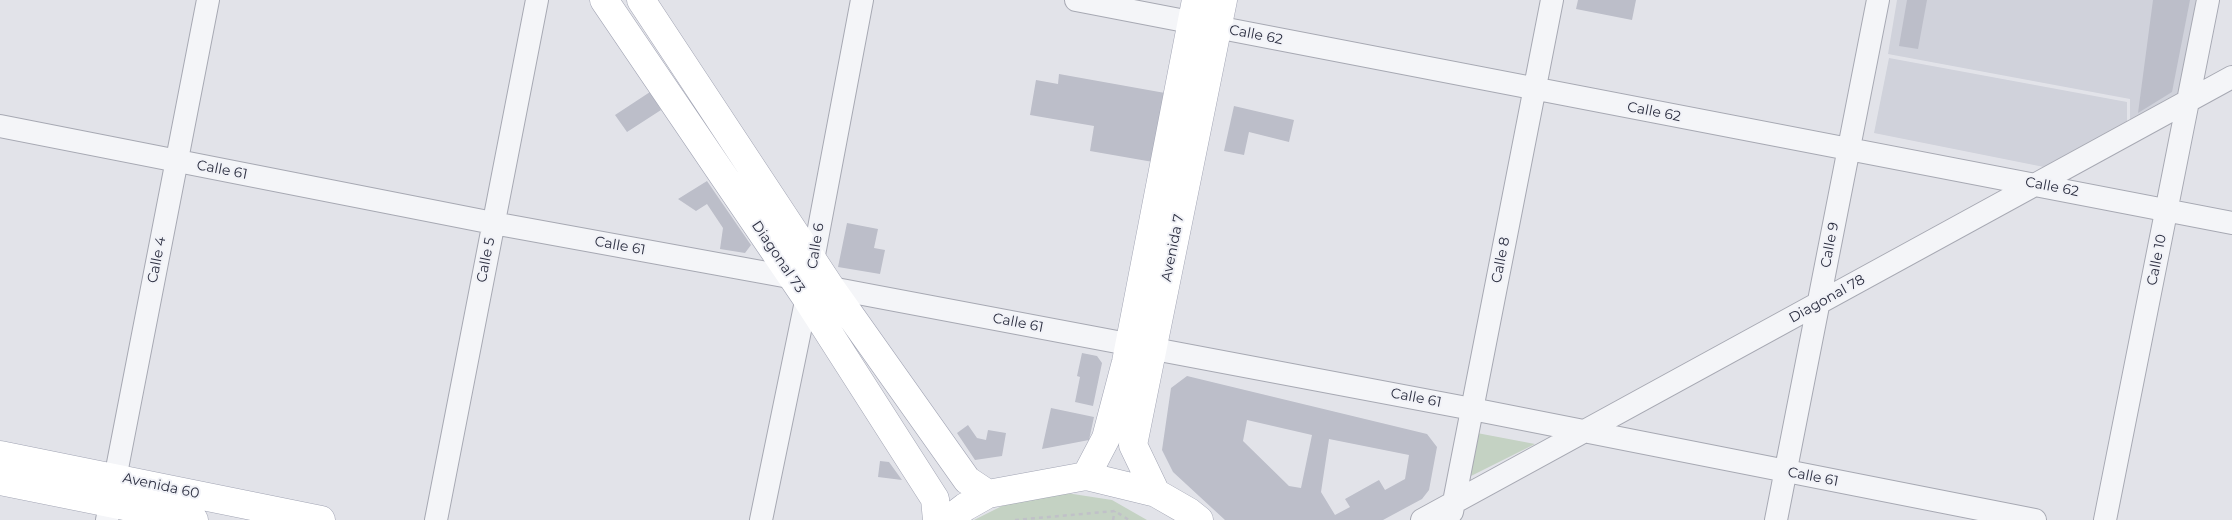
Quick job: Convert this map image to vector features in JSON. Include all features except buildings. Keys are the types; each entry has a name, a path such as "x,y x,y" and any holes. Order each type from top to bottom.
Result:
{"main road":[{"name":"Diagonal 73","path":"604,0 811,281 977,487"},
{"name":"Diagonal 73","path":"641,0 811,281 940,513"},
{"name":"Avenida 7","path":"1156,493 1133,445 1141,347 1202,16 1223,0"},
{"name":"Avenida 7","path":"1086,476 1106,438 1141,347"},
{"name":"Avenida 60","path":"0,455 111,500 321,520"},
{"path":"940,513 956,493 977,487 1086,476 1156,493 1199,520"},
{"name":"Avenida 60","path":"0,481 111,500 194,520"}],"street":[{"name":"Calle 4","path":"111,500 208,0"},
{"name":"Calle 5","path":"436,520 537,0"},
{"name":"Calle 6","path":"761,520 811,281 862,0"},
{"name":"Calle 62","path":"1076,0 1202,16 1534,89 2232,223"},
{"name":"Calle 8","path":"1452,511 1552,0"},
{"name":"Calle 9","path":"1776,520 1878,0"},
{"name":"Calle 10","path":"2105,520 2208,0"},
{"name":"Diagonal 78","path":"1422,520 1452,511 1586,431 2232,77"},
{"name":"Calle 61","path":"0,126 493,224 811,281 1141,347 1586,431 2035,520"}],"path":[{"path":"1113,520 1115,511"},
{"path":"1015,520 1115,511 1129,520"}],"shaded area":[{"path":"1897,0 2196,0 2178,97 2130,125 2130,99 1888,54"},
{"path":"1889,58 2127,102 2127,126 2054,169 1874,133"}],"green space":[{"path":"1477,433 1535,444 1471,476"},
{"path":"1060,492 1112,500 1147,520 974,520 1002,506"}]}
